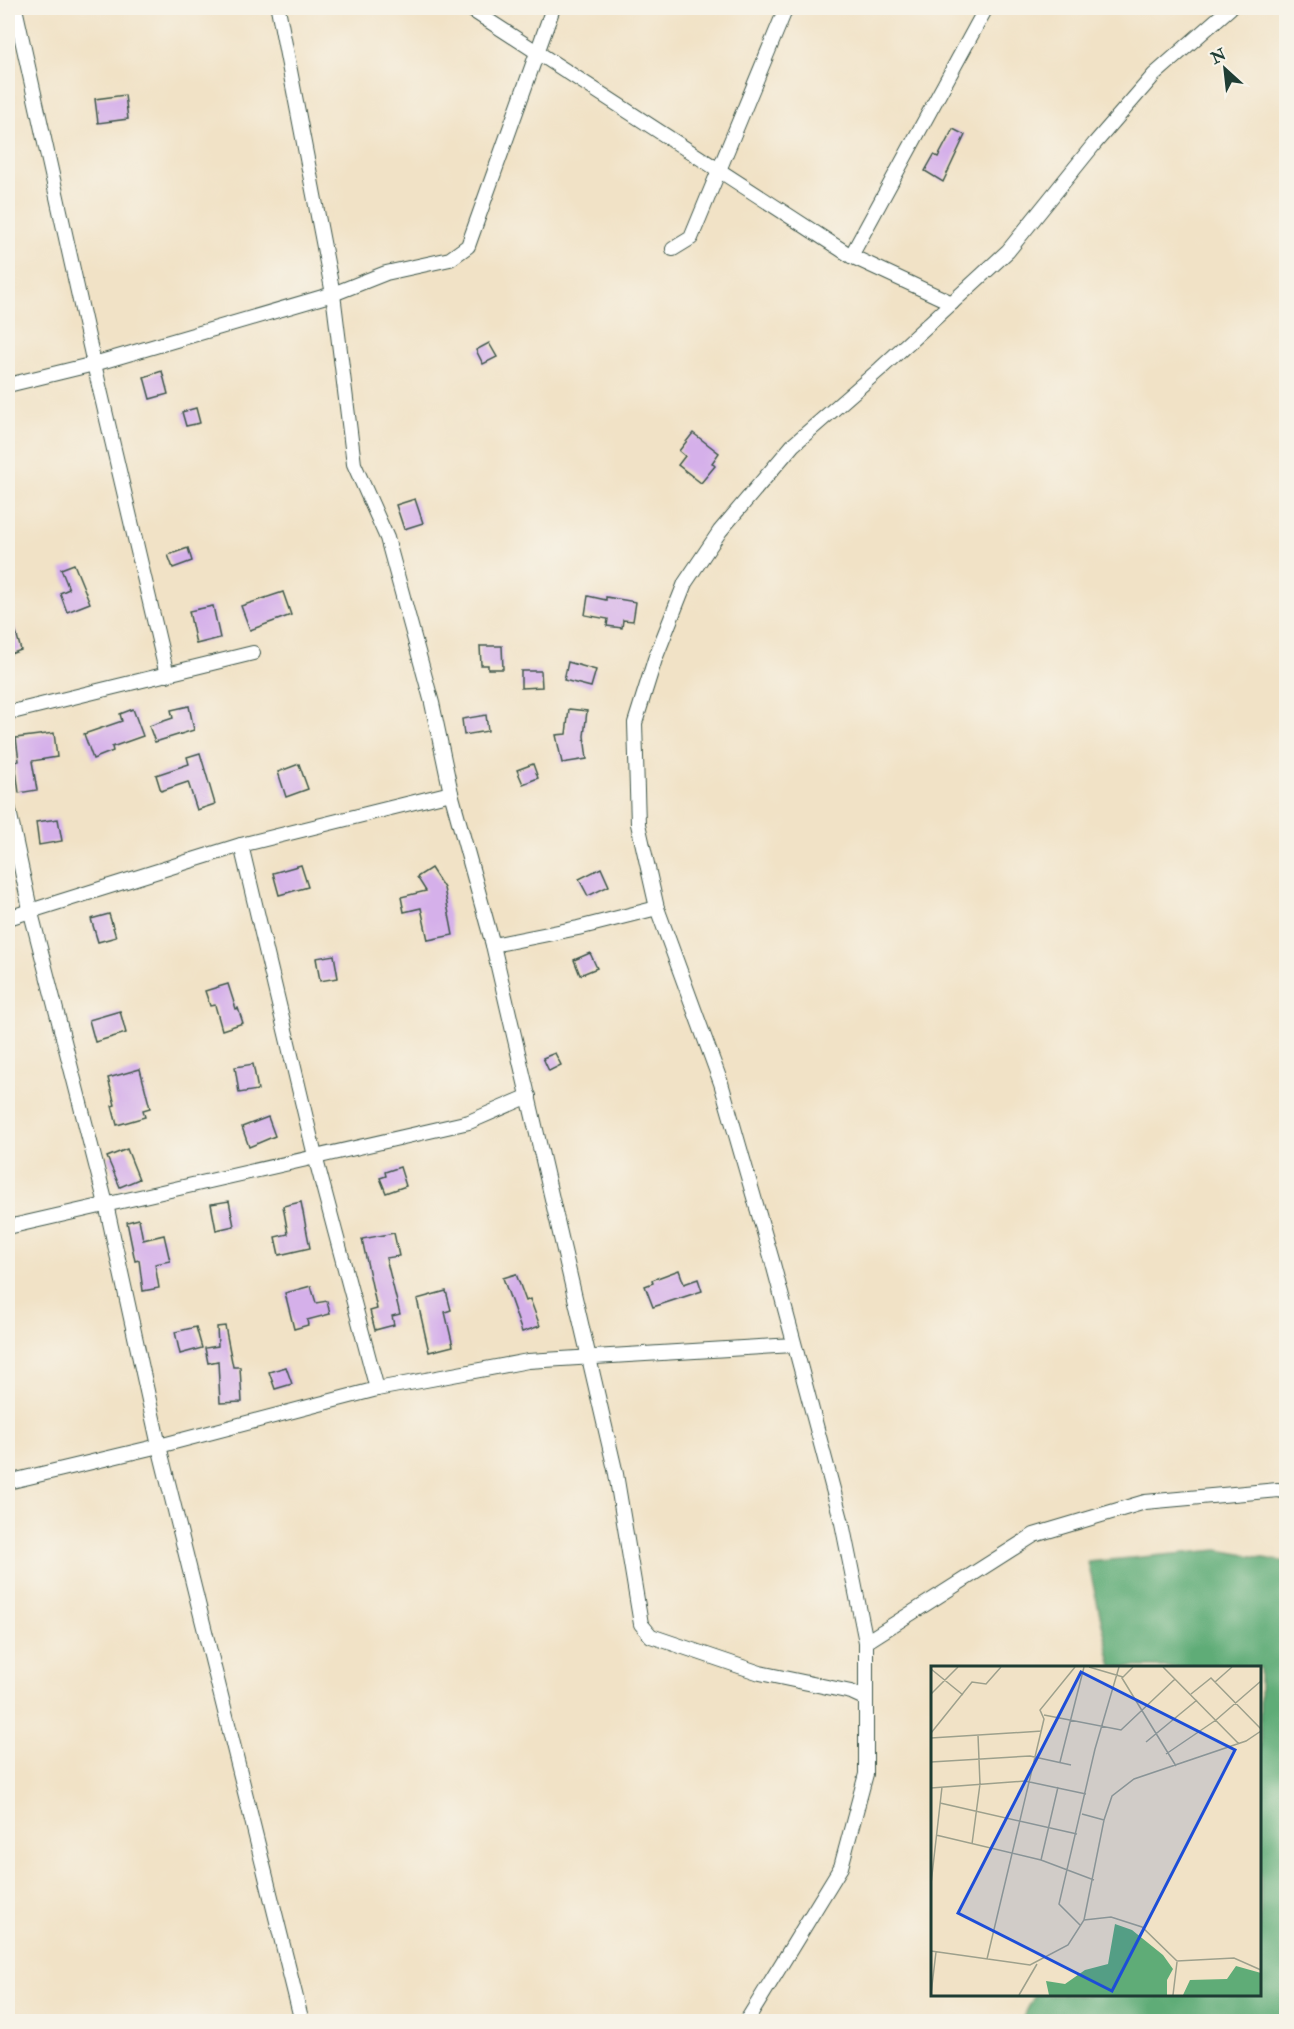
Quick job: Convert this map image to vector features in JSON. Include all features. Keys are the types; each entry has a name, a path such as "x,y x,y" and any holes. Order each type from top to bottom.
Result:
{"street":[{"path":"15,8 94,364 167,675"},
{"path":"278,8 333,294 354,464 387,538 432,703 451,793 493,945 616,1474 641,1624 651,1636 760,1673 851,1692 864,1698"},
{"path":"469,8 851,256 952,303"},
{"path":"8,385 94,364 333,294 386,273 450,259 468,246 553,8"},
{"path":"673,249 692,238 786,8"},
{"path":"851,256 986,8"},
{"path":"746,2022 841,1867 866,1774 864,1698 866,1642 843,1523 772,1260 721,1083 657,908 638,824 635,723 655,659 685,583 720,531 793,445 1008,251 1095,142 1154,75 1230,8"},
{"path":"8,713 253,653"},
{"path":"8,918 30,909 241,845 451,793"},
{"path":"8,806 30,909 106,1204 159,1446 302,2022"},
{"path":"241,845 315,1156 377,1389"},
{"path":"493,945 579,928 657,908"},
{"path":"8,1227 469,1122 529,1096"},
{"path":"8,1482 159,1446 377,1389 528,1361 794,1345"},
{"path":"866,1642 1034,1535 1145,1502 1278,1490 1287,1492"}],"green space":[{"path":"1218,1550 1286,1562 1286,2021 1021,2021 1034,1996 1261,1996 1261,1666 1112,1666 1088,1562"}],"building":[{"path":"125,95 128,119 98,123 95,99"},
{"path":"953,129 965,135 943,182 925,171 934,155 938,157"},
{"path":"489,343 497,357 483,364 476,350"},
{"path":"162,371 168,394 150,399 144,377"},
{"path":"196,408 200,423 186,426 182,412"},
{"path":"693,433 719,453 712,463 715,466 701,483 678,465 685,456 679,451"},
{"path":"415,499 423,523 404,529 396,505"},
{"path":"188,548 192,561 173,568 168,555"},
{"path":"74,564 90,603 67,612 60,593 69,589 61,569"},
{"path":"283,592 291,615 250,630 241,606"},
{"path":"588,596 636,602 633,621 623,620 622,628 607,626 608,619 585,615"},
{"path":"213,606 220,638 196,644 189,611"},
{"path":"8,615 11,615 21,650 8,655"},
{"path":"480,646 502,646 503,669 488,669 488,665 481,665"},
{"path":"568,662 596,670 591,687 564,680"},
{"path":"521,671 541,671 542,687 521,688"},
{"path":"189,706 194,730 155,742 149,726 173,718 171,710"},
{"path":"133,709 143,736 112,747 113,751 93,759 84,734 122,721 120,714"},
{"path":"569,709 587,711 584,736 587,759 562,763 556,735 566,734"},
{"path":"486,715 488,731 464,735 462,719"},
{"path":"54,733 57,757 32,761 37,790 19,793 15,762 19,761 16,738"},
{"path":"200,753 215,804 197,810 188,782 161,791 156,775 189,764 187,757"},
{"path":"299,764 308,789 286,797 278,772"},
{"path":"533,764 538,778 523,784 517,770"},
{"path":"58,819 62,841 39,845 36,822"},
{"path":"301,865 308,887 279,895 273,873"},
{"path":"431,868 444,888 453,935 428,940 421,908 404,912 401,897 426,891 417,877"},
{"path":"601,868 609,886 588,896 579,879"},
{"path":"109,914 116,937 98,942 91,919"},
{"path":"590,953 597,968 580,975 574,960"},
{"path":"334,955 338,978 320,981 316,958"},
{"path":"228,984 243,1023 222,1030 215,1005 210,1006 205,991"},
{"path":"120,1011 126,1033 95,1042 89,1020"},
{"path":"555,1053 561,1065 549,1071 543,1058"},
{"path":"253,1064 258,1090 239,1093 235,1067"},
{"path":"140,1069 150,1108 143,1110 145,1117 117,1125 108,1078"},
{"path":"268,1117 275,1136 249,1147 242,1127"},
{"path":"127,1149 139,1179 120,1187 107,1157"},
{"path":"400,1167 406,1186 386,1193 380,1178 386,1176 385,1172"},
{"path":"229,1201 234,1226 216,1230 211,1204"},
{"path":"301,1202 310,1248 279,1255 275,1237 288,1234 283,1206"},
{"path":"139,1219 143,1240 164,1235 170,1261 155,1264 159,1288 143,1291 139,1260 135,1261 127,1222"},
{"path":"394,1233 399,1256 386,1258 400,1314 392,1316 394,1325 375,1330 370,1311 377,1309 362,1239"},
{"path":"679,1270 684,1284 698,1279 702,1291 653,1307 645,1286 653,1283 652,1280"},
{"path":"516,1274 526,1301 530,1299 540,1326 522,1332 503,1278"},
{"path":"311,1286 316,1303 327,1301 330,1314 307,1320 308,1325 294,1329 285,1293"},
{"path":"446,1291 451,1310 445,1312 453,1346 429,1352 417,1299"},
{"path":"225,1326 233,1367 240,1367 242,1402 220,1403 218,1361 208,1363 205,1348 218,1346 217,1327"},
{"path":"196,1327 202,1348 180,1354 175,1332"},
{"path":"286,1367 292,1384 275,1389 269,1372"}]}
